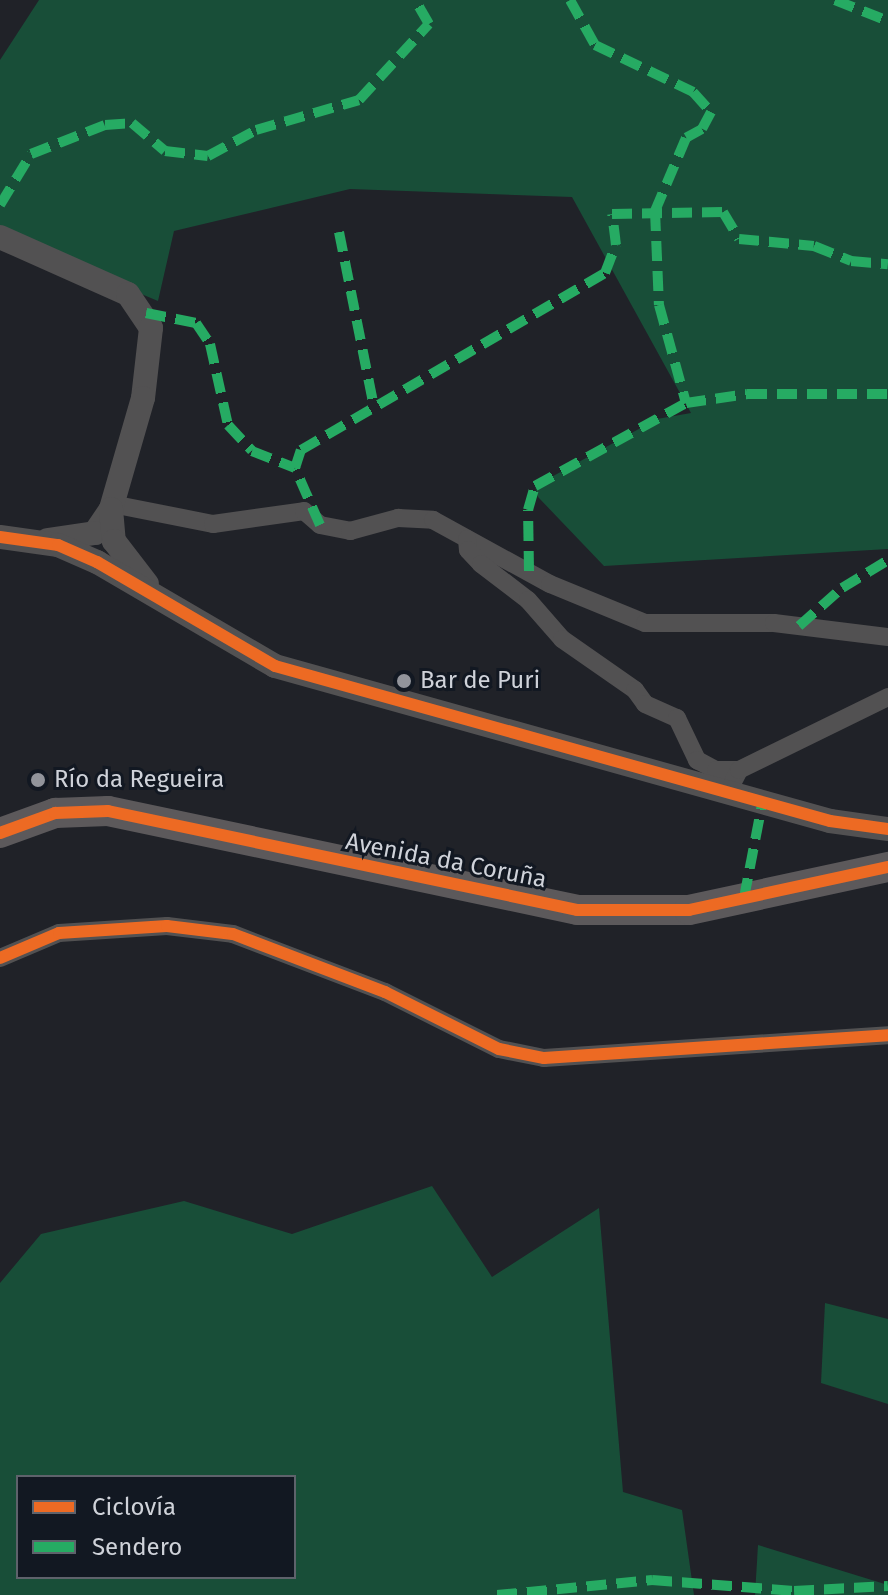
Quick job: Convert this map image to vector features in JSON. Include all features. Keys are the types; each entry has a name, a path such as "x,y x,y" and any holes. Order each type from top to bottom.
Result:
{"main road":[{"name":"Avenida da Coruña","path":"0,833 55,813 108,811 577,910 689,910 888,867"}],"street":[{"path":"0,237 128,294 146,313 151,355 143,398 104,537 110,569"},
{"path":"112,506 213,524 304,511 320,525 350,531 398,518 433,520 550,584 645,623 774,623 888,637"},
{"path":"0,537 42,541 104,537"},
{"path":"79,554 104,537"},
{"path":"104,537 159,598"},
{"path":"467,539 468,550 481,564 528,600 562,639 635,690 645,704 677,718 697,760 734,780 830,821 888,829"},
{"path":"42,541 110,569 275,666 734,780 888,697"},
{"path":"0,958 59,933 167,926 233,934 385,992 499,1049 544,1058 888,1035"}],"green space":[{"path":"39,0 888,0 888,549 604,566 538,497 535,486 657,419 691,413 572,197 350,189 174,231 158,301 0,235 0,60"},
{"path":"432,1186 492,1277 599,1208 623,1492 682,1510 694,1595 0,1595 0,1283 41,1234 184,1201 292,1234"},
{"path":"825,1303 888,1319 888,1404 821,1383"},
{"path":"758,1545 888,1585 888,1595 755,1595"}],"marked path":[{"path":"0,205 31,154 105,125 132,123 165,151 208,156 256,130 359,100 429,24 415,0"},
{"path":"570,0 595,45 693,92 711,112 702,129 686,138 655,211 659,305 686,403"},
{"path":"835,0 888,21"},
{"path":"320,525 295,468 301,450 605,273 616,245 612,214 723,212 739,239 814,246 851,261 888,264"},
{"path":"339,232 374,407"},
{"path":"146,313 196,323 210,344 228,425 252,451 295,468"},
{"path":"529,571 528,510 535,486 686,403 747,394 888,394"},
{"path":"799,626 842,588 888,560"},
{"path":"744,898 763,799"},
{"path":"497,1595 652,1580 794,1591 888,1586"}],"cycle path":[{"path":"0,537 58,545 97,562 275,666 830,821 888,829"},
{"path":"0,833 55,813 108,811 577,910 689,910 888,867"},
{"path":"0,958 59,933 167,926 233,934 385,992 499,1049 544,1058 888,1035"}],"place":[{"name":"Bar de Puri","path":"404,681"},
{"name":"Río da Regueira","path":"38,780"}]}
